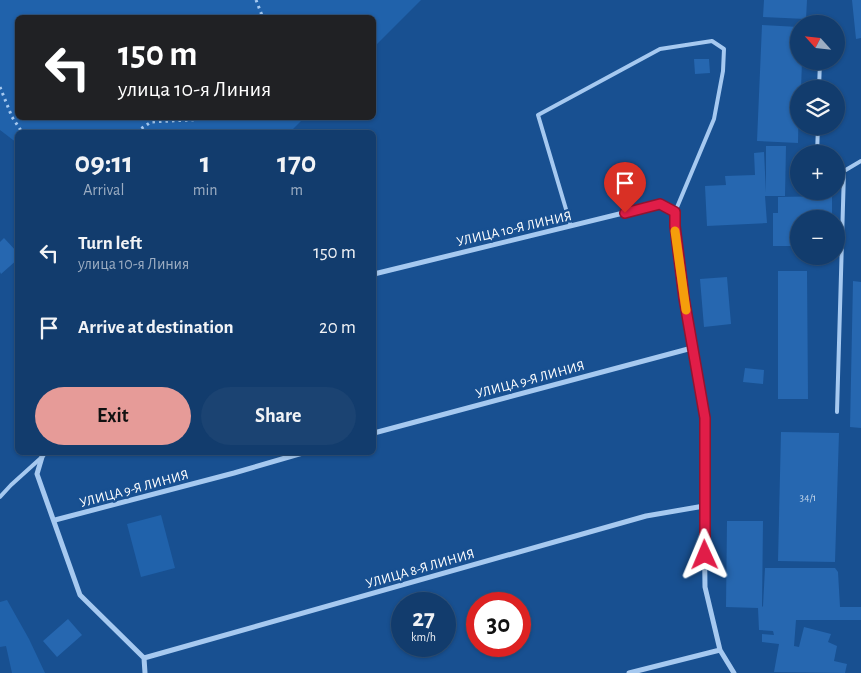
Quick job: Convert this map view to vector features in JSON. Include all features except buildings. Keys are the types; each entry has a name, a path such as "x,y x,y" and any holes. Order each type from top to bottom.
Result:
{"street":[{"name":"УЛИЦА 10-Я ЛИНИЯ","path":"376,274 660,204 675,212"},
{"path":"675,212 676,235 692,348 705,418 704,506 706,587 720,650 734,673"},
{"name":"УЛИЦА 9-Я ЛИНИЯ","path":"376,432 692,348"},
{"path":"44,455 37,474 80,595 144,658 146,673"},
{"name":"УЛИЦА 9-Я ЛИНИЯ","path":"54,520 296,455"},
{"name":"УЛИЦА 8-Я ЛИНИЯ","path":"144,658 646,516 704,506"},
{"path":"629,673 720,650"}],"lane":[{"path":"571,226 538,115 660,49 712,41 724,48 723,71 714,118 675,212"},
{"path":"845,170 861,161"},
{"path":"836,412 843,200"},
{"path":"0,497 44,455"}],"path":[{"path":"256,0 262,15"},
{"path":"0,87 12,117 21,130"},
{"path":"139,130 151,122 190,120"}],"shaded area":[{"path":"0,0 421,0 376,45 376,15 15,15 15,120 302,120 292,130 15,130 15,141 0,130"},
{"path":"161,515 175,568 141,577 127,524"},
{"path":"7,600 29,639 45,673 12,673 6,646 0,647 0,602"}],"slow traffic":[{"path":"675,231 686,310"}],"route":[{"path":"625,213 660,204 675,212 684,298 705,418 705,555"}]}
